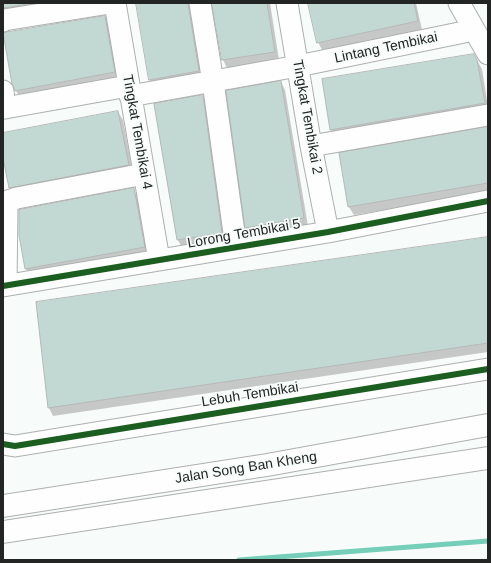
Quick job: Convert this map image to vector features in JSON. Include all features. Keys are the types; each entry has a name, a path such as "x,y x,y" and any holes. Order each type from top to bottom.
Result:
{"main road":[{"name":"Jalan Song Ban Kheng","path":"4,506 267,465 488,425"},
{"name":"Jalan Song Ban Kheng","path":"7,532 488,458"}],"street":[{"path":"3,21 110,3"},
{"name":"Tingkat Tembikai 4","path":"115,3 159,260"},
{"path":"200,3 213,82 236,247"},
{"name":"Tingkat Tembikai 2","path":"287,3 311,146 328,232"},
{"path":"459,3 488,54"},
{"name":"Lintang Tembikai","path":"4,99 129,91 213,82 474,30"},
{"path":"311,146 488,115"},
{"path":"5,286 8,201 16,198 144,174"},
{"name":"Lorong Tembikai 5","path":"5,286 328,232 488,201"},
{"name":"Lebuh Tembikai","path":"9,445 488,369"}],"building":[{"path":"3,3 34,3 3,8"},
{"path":"136,3 188,3 199,71 149,80"},
{"path":"212,3 267,3 275,52 222,60"},
{"path":"308,3 414,3 418,21 317,43"},
{"path":"105,16 115,72 15,91 12,84 3,33"},
{"path":"474,54 477,60 485,103 330,130 322,79"},
{"path":"281,81 304,218 245,228 226,91"},
{"path":"203,95 222,233 177,240 154,104"},
{"path":"118,111 129,165 9,188 3,158 3,133"},
{"path":"488,127 488,183 348,207 339,153"},
{"path":"134,188 145,247 25,269 19,235 19,210"},
{"path":"488,237 488,343 48,408 36,302"}],"waterway":[{"path":"239,560 488,541"}],"cycle path":[{"path":"3,286 328,232 488,201"},
{"path":"3,444 15,446 488,369"}]}
